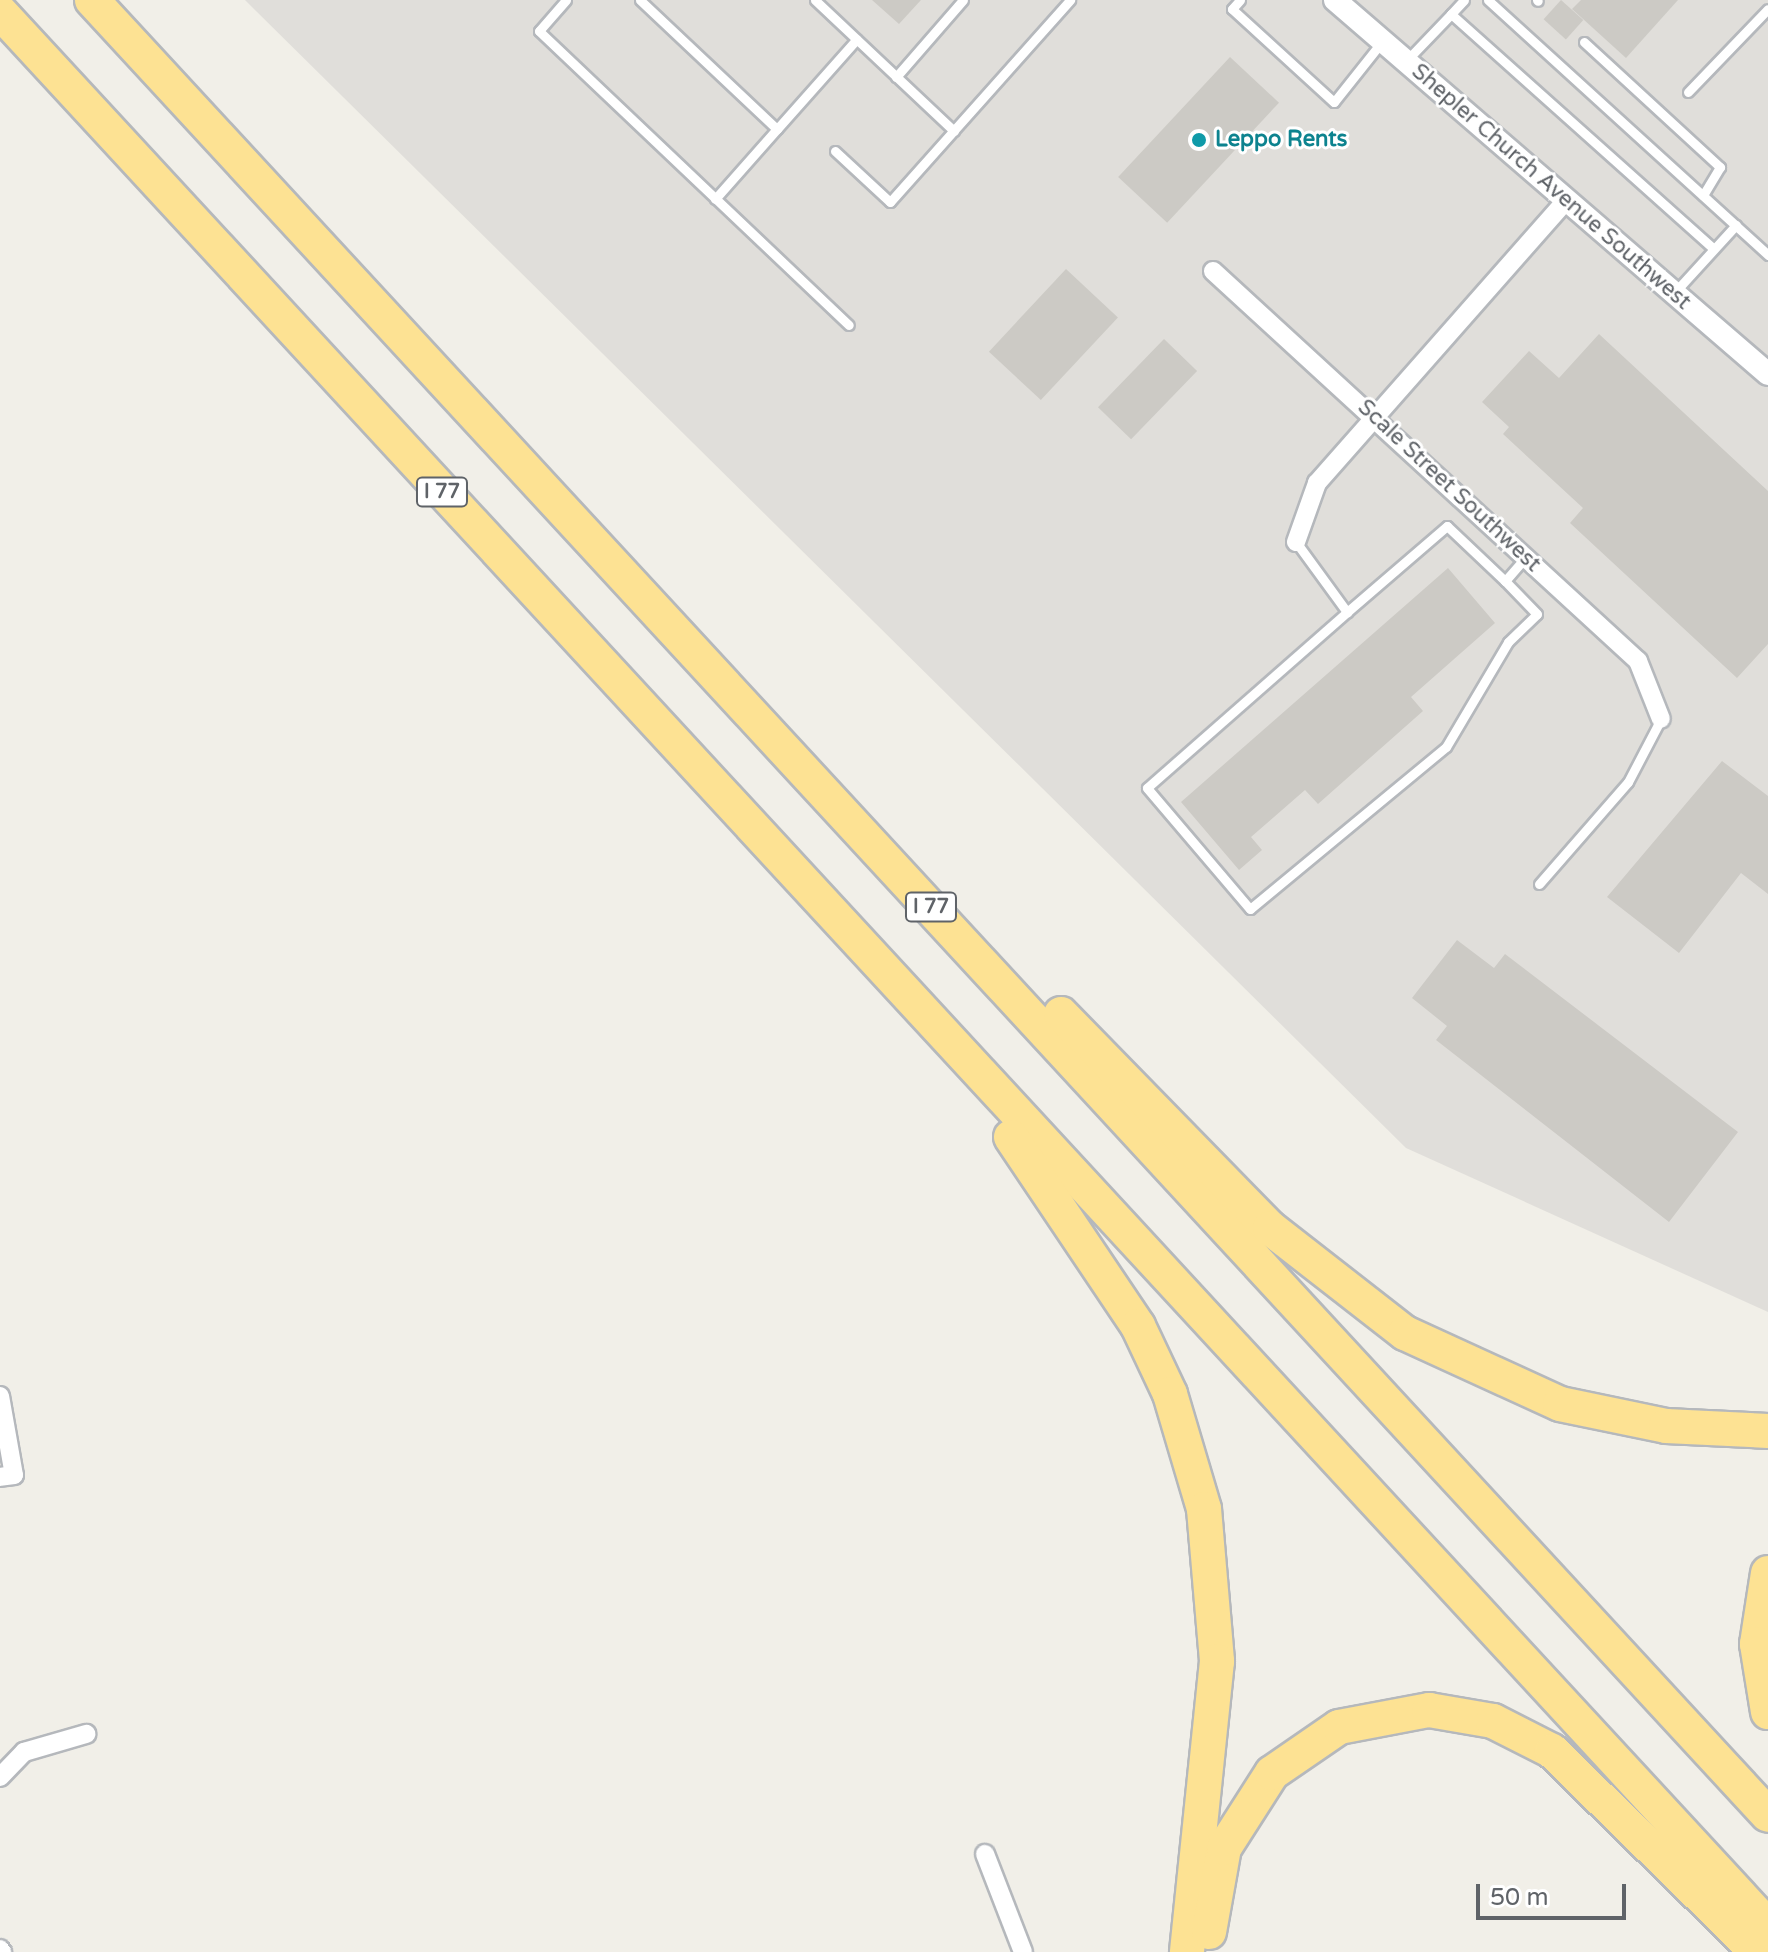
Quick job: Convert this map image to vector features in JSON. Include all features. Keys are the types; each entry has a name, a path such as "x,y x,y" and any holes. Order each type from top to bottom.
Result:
{"highway":[{"name":"I 77","path":"92,0 1768,1815"},
{"name":"I 77","path":"0,12 1768,1926"},
{"path":"611,561 761,701 1225,1185 1336,1285 1433,1350 1560,1404 1666,1426 1768,1431"},
{"path":"652,719 700,794 1033,1165 1123,1297 1170,1394 1204,1509 1217,1622 1187,1952"},
{"path":"1768,1573 1757,1644 1768,1712"},
{"path":"1210,1952 1209,1905 1224,1848 1272,1773 1339,1727 1429,1710 1493,1721 1552,1751 1757,1952"}],"street":[{"name":"Shepler Church Avenue Southwest","path":"1335,0 1565,202 1768,374"},
{"path":"1296,542 1317,483 1565,202"},
{"name":"Scale Street Southwest","path":"1213,271 1638,661 1661,719"},
{"path":"0,1396 14,1475 0,1477"},
{"path":"0,1777 24,1752 86,1734"},
{"path":"985,1854 1023,1952"}],"lane":[{"path":"566,0 539,31 849,325"},
{"path":"640,0 777,129"},
{"path":"815,0 954,131"},
{"path":"896,77 963,0"},
{"path":"835,151 890,202 1070,0"},
{"path":"1240,0 1232,9 1334,102 1382,42"},
{"path":"1405,62 1464,0"},
{"path":"1488,0 1768,255"},
{"path":"1688,92 1768,9"},
{"path":"1451,14 1713,248"},
{"path":"715,199 857,39"},
{"path":"1584,42 1720,167 1703,195"},
{"path":"1674,293 1736,225"},
{"path":"1447,526 1537,614 1508,642 1446,747 1250,909 1147,788 1347,612 1447,526"},
{"path":"1296,542 1347,612"},
{"path":"1505,581 1526,557"},
{"path":"1539,884 1628,782 1661,719"}],"shaded area":[{"path":"245,0 1768,0 1768,1312 1406,1148"}],"building":[{"path":"872,0 921,0 899,24"},
{"path":"1561,0 1583,20 1566,39 1544,19"},
{"path":"1581,0 1678,0 1626,58 1572,9"},
{"name":"Leppo Rents","path":"1230,57 1279,103 1167,223 1118,177"},
{"path":"1066,269 1118,317 1041,400 989,352"},
{"path":"1599,334 1768,491 1768,644 1737,678 1570,523 1583,508 1503,434 1509,427 1482,402 1529,351 1559,378"},
{"path":"1164,339 1197,371 1131,439 1098,407"},
{"path":"1448,568 1495,623 1411,697 1423,711 1318,804 1305,790 1251,837 1262,850 1239,870 1181,802"},
{"path":"1722,761 1768,796 1768,894 1741,873 1679,953 1607,897"},
{"path":"1457,940 1494,968 1505,954 1738,1132 1669,1222 1436,1040 1447,1026 1412,998"}],"place":[{"name":"Leppo Rents","path":"1199,140"}]}
